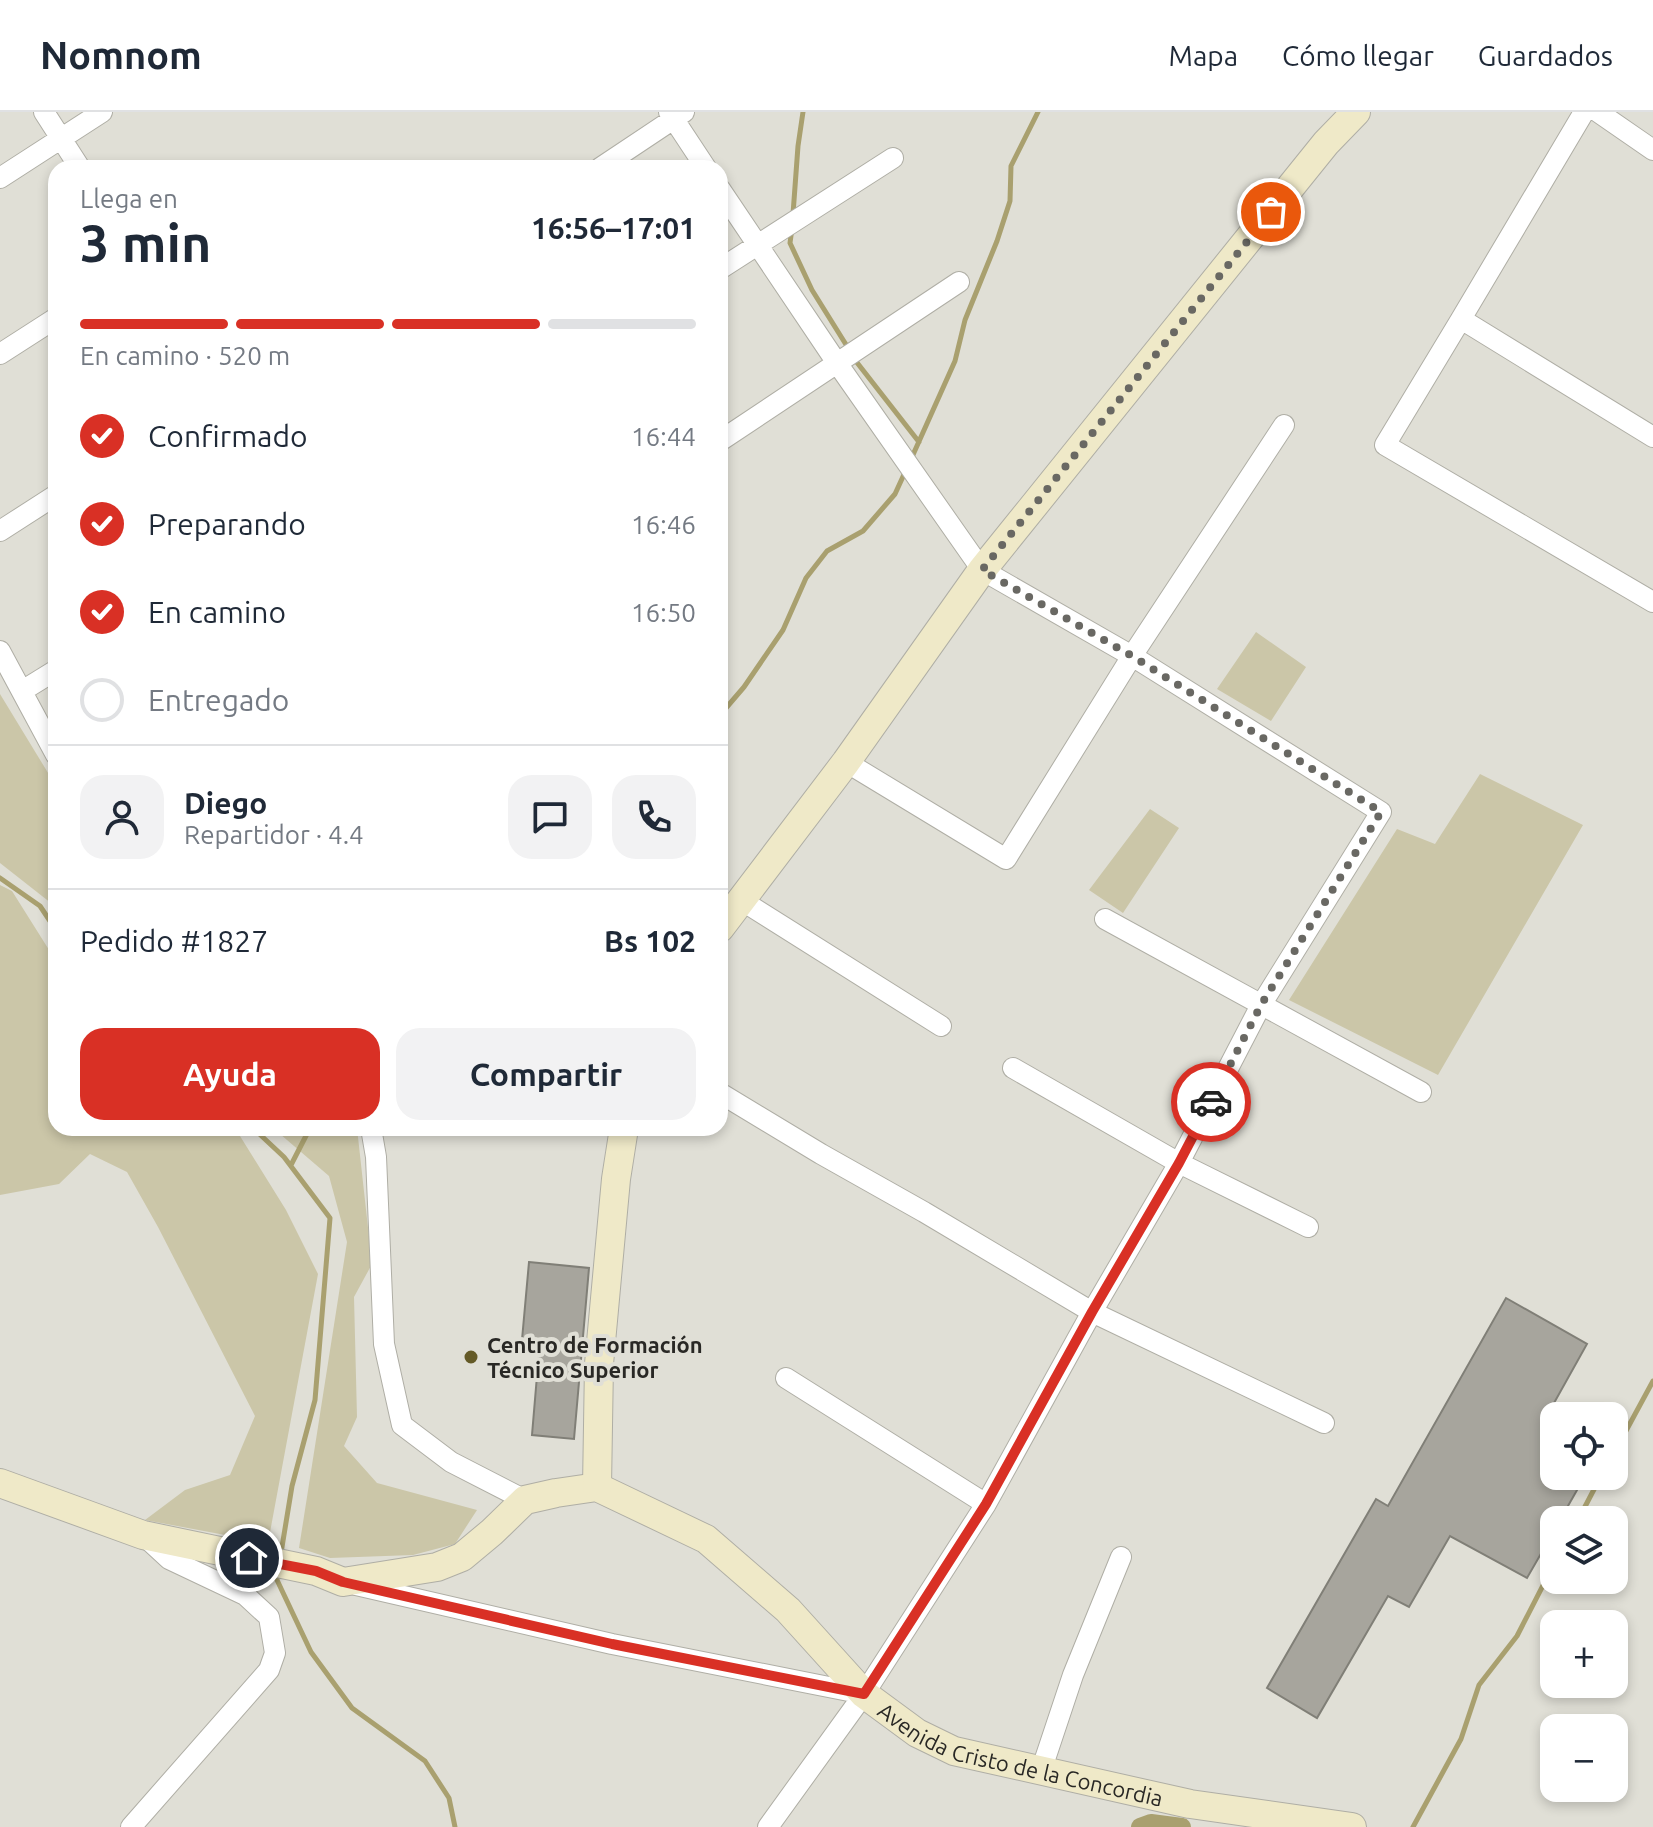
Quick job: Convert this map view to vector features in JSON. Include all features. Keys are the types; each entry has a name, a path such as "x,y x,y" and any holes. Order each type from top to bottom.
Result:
{"main road":[{"path":"728,917 846,762 982,570 1316,155 1356,112"},
{"path":"0,1483 143,1535 316,1571 343,1582 437,1567 462,1557 525,1500 597,1487 599,1364 623,1136"},
{"name":"Avenida Cristo de la Concordia","path":"597,1487 706,1539 788,1610 864,1694 917,1733 954,1751 1190,1804 1352,1827"}],"street":[{"path":"44,112 75,160"},
{"path":"0,178 102,112"},
{"path":"1584,112 1385,445 1653,602"},
{"path":"1598,112 1653,150"},
{"path":"611,160 675,114 701,160"},
{"path":"728,264 893,158"},
{"path":"728,201 982,570 1132,656 1381,812 1261,1005 1179,1163 986,1504 864,1694 768,1827"},
{"path":"728,436 959,282"},
{"path":"1461,319 1653,437"},
{"path":"0,354 48,323"},
{"path":"846,762 1006,859 1132,656 1284,425"},
{"path":"0,531 48,500"},
{"path":"0,651 48,740"},
{"path":"22,691 48,675"},
{"path":"741,900 941,1026"},
{"path":"1105,919 1421,1092"},
{"path":"1013,1068 1179,1163 1308,1227"},
{"path":"728,1098 1092,1312 1324,1423"},
{"path":"372,1136 376,1157 384,1344 402,1425 451,1462 525,1500"},
{"path":"786,1378 986,1504"},
{"path":"131,1827 269,1670 275,1653 269,1617 257,1604 245,1595 169,1559 143,1535"},
{"path":"1041,1771 1073,1675 1121,1557"},
{"path":"343,1582 612,1644 864,1694"}],"shaded area":[{"path":"1256,632 1306,667 1271,721 1217,689"},
{"path":"0,694 48,773 48,901 0,863"},
{"path":"1480,774 1583,825 1438,1075 1289,1000 1397,829 1435,844"},
{"path":"1150,809 1179,828 1123,913 1089,890"},
{"path":"0,885 12,891 48,948 48,1136 240,1136 286,1210 318,1274 268,1543 145,1520 185,1490 230,1475 255,1416 127,1172 90,1154 59,1184 0,1195"},
{"path":"282,1136 358,1136 372,1264 354,1297 357,1417 344,1446 377,1483 477,1510 455,1544 413,1555 330,1558 299,1548 347,1242 329,1176"}],"building":[{"path":"529,1262 589,1268 574,1439 532,1435 539,1352 521,1351"},
{"path":"1506,1298 1587,1344 1555,1402 1540,1402 1540,1490 1577,1490 1568,1506 1540,1506 1540,1555 1527,1578 1450,1536 1409,1607 1388,1596 1317,1718 1267,1688 1376,1499 1388,1506"}],"waterway":[{"path":"793,214 803,112"},
{"path":"912,457 955,361 965,320 1010,201 1011,166 1038,112"},
{"path":"792,228 790,243 812,290 850,351"},
{"path":"855,360 919,442"},
{"path":"728,706 783,630 806,578 827,551 863,531 895,494 906,470"},
{"path":"0,878 40,906 48,918"},
{"path":"262,1136 284,1157 330,1218 315,1400 292,1486 281,1553"},
{"path":"291,1165 306,1136"},
{"path":"1628,1427 1653,1381"},
{"path":"1585,1506 1594,1490"},
{"path":"278,1571 277,1580 311,1652 352,1708 425,1761 449,1798 455,1827"},
{"path":"1413,1827 1461,1739 1479,1685 1517,1636 1540,1591"},
{"path":"1140,1827 1151,1823 1182,1827"}],"way so far":[{"path":"1211,1102 1261,1005 1381,812 1132,656 982,570 1271,212"}],"place":[{"name":"Centro de Formación Técnico Superior","path":"471,1357"}],"route":[{"path":"249,1558 316,1571 343,1582 612,1644 864,1694 986,1504 1211,1102"}]}
